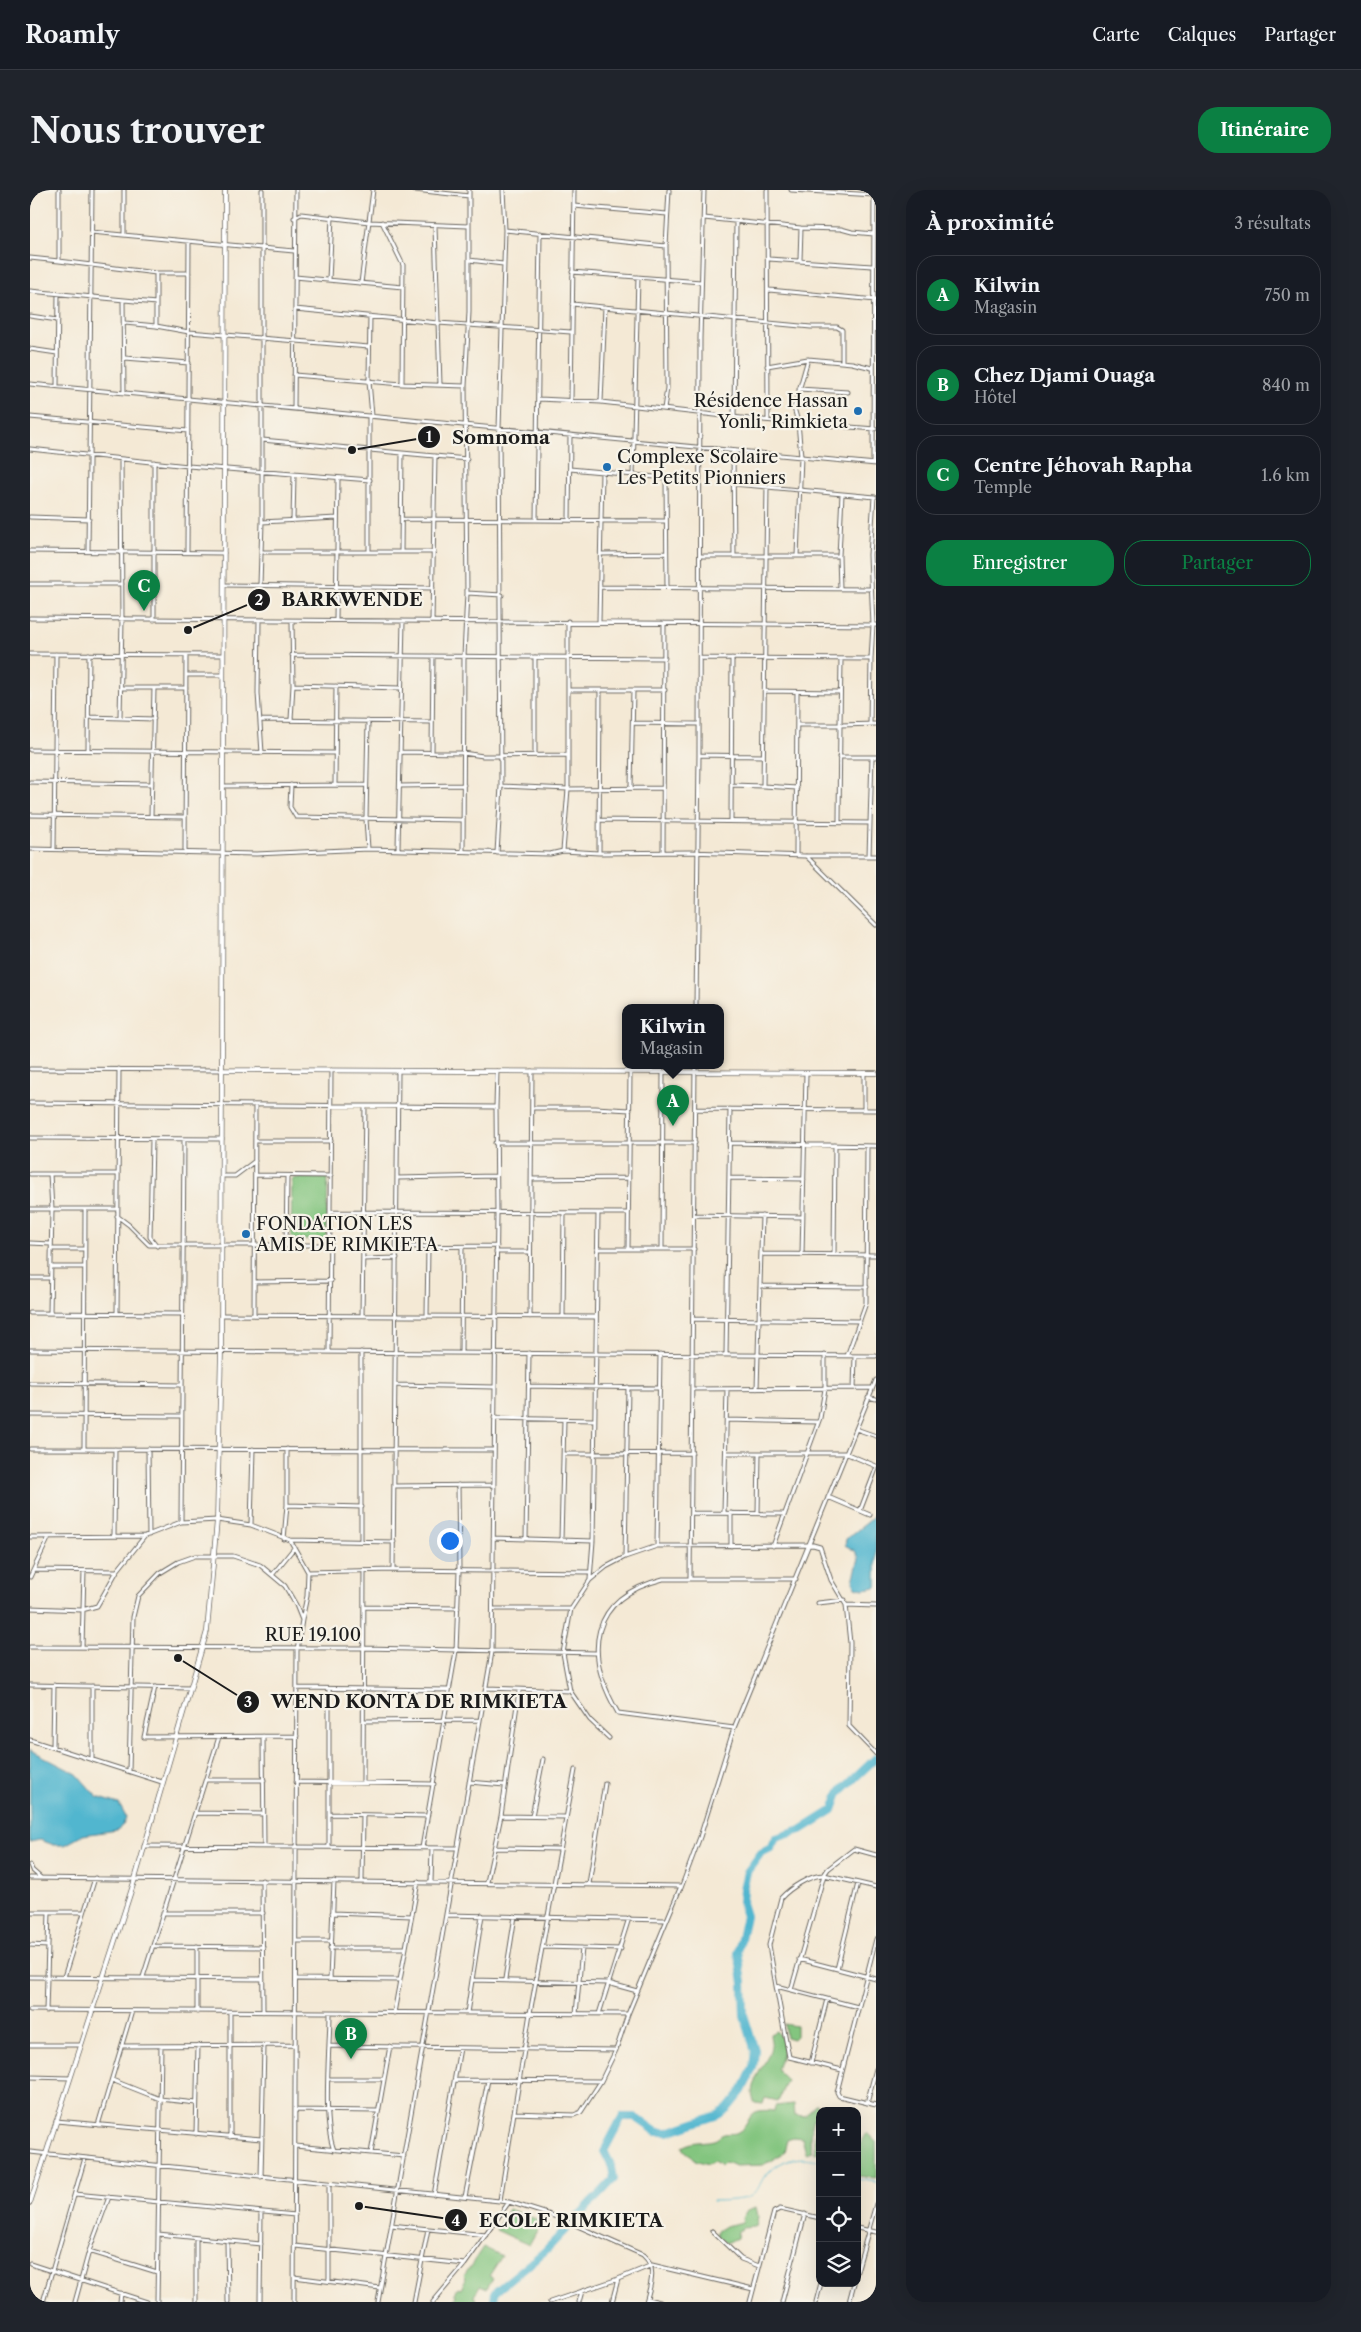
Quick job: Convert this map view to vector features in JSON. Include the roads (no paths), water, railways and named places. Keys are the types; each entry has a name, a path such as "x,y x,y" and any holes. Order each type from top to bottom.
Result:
{"street":[{"path":"59,190 59,261"},
{"path":"88,551 91,455 92,190"},
{"path":"124,190 124,235"},
{"path":"30,2203 32,2189 47,2153 135,1880 175,1736 207,1631 217,1520 221,1351 225,190"},
{"path":"260,585 262,522 262,190"},
{"path":"294,409 294,218 296,190"},
{"path":"361,283 373,190"},
{"path":"415,190 468,196"},
{"path":"463,852 464,656 467,593 466,386 469,190"},
{"path":"497,852 501,786 500,656 502,595 499,429 502,264 505,230 503,190"},
{"path":"571,400 574,190"},
{"path":"664,409 667,388 668,313 666,246 669,190"},
{"path":"696,1004 700,658 701,282 704,190"},
{"path":"768,190 768,420"},
{"path":"30,384 875,464 872,368 875,300 872,266 875,193 791,190"},
{"path":"574,206 667,214"},
{"path":"294,218 301,214 369,222 468,226"},
{"path":"328,280 332,217"},
{"path":"704,218 801,228 821,227 874,234"},
{"path":"382,222 402,262 404,320 402,384"},
{"path":"734,418 736,222"},
{"path":"435,226 440,385"},
{"path":"800,260 801,228"},
{"path":"505,230 666,246"},
{"path":"91,232 294,251"},
{"path":"536,520 540,233"},
{"path":"187,552 188,242"},
{"path":"30,258 156,273 189,273"},
{"path":"768,259 872,266"},
{"path":"469,260 502,264"},
{"path":"572,272 701,282"},
{"path":"156,273 156,326"},
{"path":"295,277 403,287"},
{"path":"632,475 635,442 638,277"},
{"path":"769,290 875,300"},
{"path":"30,291 156,303"},
{"path":"57,386 58,294"},
{"path":"123,300 125,323 124,393"},
{"path":"572,304 840,328 843,343 842,362"},
{"path":"601,402 605,307"},
{"path":"295,309 438,323 571,332"},
{"path":"30,316 58,320"},
{"path":"369,551 370,316"},
{"path":"125,323 189,332 370,347"},
{"path":"30,349 57,353"},
{"path":"125,358 189,363"},
{"path":"767,366 808,359 842,362 872,368"},
{"path":"798,556 801,457 798,422 794,408 808,359"},
{"path":"294,375 402,384 466,386"},
{"path":"799,388 848,392"},
{"path":"539,399 601,402 734,418 875,429"},
{"path":"30,418 188,431"},
{"path":"569,520 570,435"},
{"path":"262,440 467,459"},
{"path":"30,449 188,466 370,480"},
{"path":"733,451 734,556"},
{"path":"401,552 402,453"},
{"path":"432,621 435,456"},
{"path":"120,717 122,620 121,459"},
{"path":"154,462 154,620"},
{"path":"570,469 666,478 700,478"},
{"path":"599,622 602,472"},
{"path":"292,521 294,475"},
{"path":"666,478 667,587"},
{"path":"336,620 338,479"},
{"path":"734,484 875,497 870,589 874,625 871,659 870,724"},
{"path":"763,786 767,486"},
{"path":"840,589 839,556 842,494"},
{"path":"30,517 89,518"},
{"path":"262,522 337,518"},
{"path":"402,519 435,521 665,521"},
{"path":"30,551 224,553"},
{"path":"261,552 434,552"},
{"path":"601,554 666,553"},
{"path":"700,556 839,556"},
{"path":"30,584 122,584"},
{"path":"224,585 336,585 433,588"},
{"path":"601,588 870,589"},
{"path":"467,593 502,595"},
{"path":"30,618 874,625"},
{"path":"258,620 258,693 262,753"},
{"path":"290,720 293,685 292,621"},
{"path":"398,850 402,621"},
{"path":"563,851 568,789 568,622"},
{"path":"663,852 664,622"},
{"path":"30,654 223,655"},
{"path":"54,849 56,654"},
{"path":"88,750 89,654"},
{"path":"185,853 186,655"},
{"path":"292,655 665,658"},
{"path":"432,752 433,656"},
{"path":"535,657 535,754"},
{"path":"700,658 871,659"},
{"path":"731,821 732,658"},
{"path":"839,821 839,692 841,660"},
{"path":"186,675 223,675"},
{"path":"293,685 400,688"},
{"path":"335,785 336,686"},
{"path":"121,688 186,688"},
{"path":"151,816 154,688"},
{"path":"569,690 665,690"},
{"path":"599,853 600,690"},
{"path":"631,787 634,690"},
{"path":"764,691 839,692"},
{"path":"796,855 797,692"},
{"path":"89,717 154,719"},
{"path":"260,720 432,722"},
{"path":"368,721 366,785 368,849"},
{"path":"633,723 698,724"},
{"path":"796,724 876,724"},
{"path":"30,750 334,753"},
{"path":"400,752 463,753 483,756 567,755"},
{"path":"699,754 763,756"},
{"path":"839,757 874,757 869,823 869,856"},
{"path":"30,782 152,784"},
{"path":"291,785 290,807 296,816 463,820"},
{"path":"224,786 366,785"},
{"path":"400,786 464,785"},
{"path":"731,785 797,788"},
{"path":"501,786 568,789 664,788"},
{"path":"30,815 185,817"},
{"path":"600,820 698,822 839,821 869,823"},
{"path":"30,849 185,853 368,849 550,854 563,851 876,856"},
{"path":"805,856 876,925"},
{"path":"30,1069 876,1073"},
{"path":"117,1314 119,1069"},
{"path":"329,1352 331,1070"},
{"path":"393,1570 398,1071"},
{"path":"378,2302 492,1652 497,1213 496,1071"},
{"path":"530,1317 532,1071"},
{"path":"628,1249 630,1072"},
{"path":"662,1249 663,1072"},
{"path":"690,1578 695,1072"},
{"path":"802,1255 806,1073"},
{"path":"864,1073 864,1110"},
{"path":"30,1103 222,1106 332,1104 496,1107"},
{"path":"254,1315 256,1106"},
{"path":"362,1316 365,1106"},
{"path":"532,1108 630,1110"},
{"path":"695,1109 876,1110"},
{"path":"726,1355 730,1109"},
{"path":"30,1138 118,1140 222,1139"},
{"path":"152,1140 150,1237 157,1246"},
{"path":"181,1522 184,1140"},
{"path":"255,1141 331,1141"},
{"path":"496,1143 695,1143"},
{"path":"730,1143 876,1146"},
{"path":"834,1255 835,1145"},
{"path":"847,1356 866,1303 867,1146"},
{"path":"222,1176 235,1176 255,1160"},
{"path":"30,1174 117,1174"},
{"path":"50,1174 52,1209 50,1313"},
{"path":"255,1175 331,1176"},
{"path":"286,1246 287,1176"},
{"path":"397,1178 496,1176"},
{"path":"532,1179 629,1178"},
{"path":"728,1178 804,1179"},
{"path":"30,1209 117,1209"},
{"path":"84,1448 85,1209"},
{"path":"331,1212 628,1213"},
{"path":"563,1317 564,1213"},
{"path":"590,1580 593,1541 598,1213"},
{"path":"694,1215 803,1217"},
{"path":"117,1216 129,1224 146,1244 157,1246 331,1245"},
{"path":"758,1389 762,1216"},
{"path":"30,1244 51,1244"},
{"path":"461,1353 462,1246"},
{"path":"397,1247 496,1246"},
{"path":"427,1316 428,1247"},
{"path":"51,1249 84,1249"},
{"path":"597,1249 694,1249"},
{"path":"496,1252 530,1252"},
{"path":"761,1254 876,1255"},
{"path":"363,1259 396,1258"},
{"path":"51,1267 84,1267"},
{"path":"30,1278 51,1278"},
{"path":"254,1282 331,1281"},
{"path":"760,1286 867,1287"},
{"path":"30,1313 182,1314"},
{"path":"221,1315 596,1317"},
{"path":"693,1319 860,1321"},
{"path":"30,1350 876,1356"},
{"path":"361,1540 362,1352"},
{"path":"526,1539 529,1353"},
{"path":"656,1546 660,1454 660,1354"},
{"path":"773,1546 818,1422 825,1389 825,1355"},
{"path":"854,1388 855,1356"},
{"path":"514,2113 578,2114 601,2081 616,2050 665,1920 681,1888 700,1837 734,1728 810,1545 871,1388 876,1381"},
{"path":"30,1383 181,1385"},
{"path":"395,1385 495,1387"},
{"path":"528,1386 660,1388"},
{"path":"625,1557 628,1387"},
{"path":"692,1389 871,1388"},
{"path":"724,1513 727,1389"},
{"path":"868,1397 876,1399"},
{"path":"30,1415 182,1416"},
{"path":"494,1418 594,1420"},
{"path":"560,1540 564,1420"},
{"path":"726,1420 818,1422"},
{"path":"856,1429 876,1436"},
{"path":"114,1536 115,1448"},
{"path":"30,1608 82,1610 99,1604 117,1571 147,1536 148,1448"},
{"path":"30,1449 494,1450"},
{"path":"251,1525 253,1449"},
{"path":"284,1539 287,1505 287,1449"},
{"path":"726,1453 845,1453 876,1467 860,1511"},
{"path":"758,1513 759,1453"},
{"path":"563,1454 692,1454"},
{"path":"422,1848 456,1652 459,1571 458,1485"},
{"path":"394,1486 494,1485"},
{"path":"828,1497 870,1515"},
{"path":"287,1505 362,1506"},
{"path":"691,1513 785,1514"},
{"path":"731,1513 731,1546"},
{"path":"30,1537 147,1536 181,1522 217,1520 251,1525 290,1540 394,1542"},
{"path":"30,1577 49,1537"},
{"path":"493,1538 593,1541"},
{"path":"290,1540 308,1572 307,1596 297,1650 295,1847 297,1979 294,2302"},
{"path":"609,1738 590,1720 570,1691 563,1653 572,1609 590,1580 625,1557 656,1546 810,1545 820,1547 831,1580 845,1600 850,1658 849,1726 876,1754"},
{"path":"273,1574 294,1548"},
{"path":"128,1771 131,1648 135,1606 138,1596 160,1573 178,1562 195,1556 214,1554 233,1556 250,1562 273,1574 285,1586 302,1620"},
{"path":"34,1570 117,1571"},
{"path":"363,1782 364,1570"},
{"path":"308,1572 393,1570 590,1572"},
{"path":"82,1647 84,1571"},
{"path":"734,1728 618,1713 600,1676 596,1653 603,1623 614,1604 628,1592 644,1584 663,1579 796,1579"},
{"path":"818,1603 845,1600"},
{"path":"846,1605 876,1606"},
{"path":"364,1607 458,1608"},
{"path":"493,1609 572,1609"},
{"name":"RUE 19.100","path":"30,1647 297,1650 364,1648 456,1652 596,1653"},
{"path":"30,1685 190,1688"},
{"path":"53,1747 54,1685"},
{"path":"92,1686 92,1759"},
{"path":"155,1687 143,1736 297,1736"},
{"path":"297,1688 449,1690"},
{"path":"486,1688 519,1691 570,1691"},
{"path":"329,1847 330,1689"},
{"path":"487,1882 501,1816 519,1691"},
{"path":"364,1721 480,1720"},
{"path":"263,1736 264,1848"},
{"path":"143,1977 219,1737"},
{"path":"30,1740 162,1782"},
{"path":"532,1816 543,1758"},
{"path":"500,2200 530,2013 575,1770"},
{"path":"206,1780 264,1780"},
{"path":"296,1782 434,1784"},
{"path":"469,1782 505,1786"},
{"path":"589,1884 606,1782"},
{"path":"196,1813 263,1814"},
{"path":"330,1814 427,1816"},
{"path":"362,1881 363,1815"},
{"path":"501,1816 566,1817"},
{"path":"144,1846 458,1848"},
{"path":"431,1882 432,1848"},
{"path":"495,1848 560,1849"},
{"path":"791,1990 824,1875 828,1869 854,1849 876,1855"},
{"path":"30,1865 32,1870 41,1878"},
{"path":"842,2070 791,2058 788,2055 769,1945 781,1898 815,1876 824,1875 876,1887"},
{"path":"30,1878 174,1881 296,1880 554,1883 679,1885 681,1888"},
{"path":"64,1977 95,1878"},
{"path":"262,1880 263,2012"},
{"path":"330,1979 334,1881"},
{"path":"394,2013 418,1882"},
{"path":"837,1969 858,1883"},
{"path":"30,1912 84,1912"},
{"path":"46,2010 49,1912"},
{"path":"164,1913 263,1913"},
{"path":"332,1913 412,1916"},
{"path":"447,1915 665,1920"},
{"path":"467,2013 482,1915"},
{"path":"505,1979 515,1916"},
{"path":"598,2014 630,1918"},
{"path":"876,1939 837,2094 876,2105"},
{"path":"296,1941 331,1941"},
{"path":"30,1945 48,1946"},
{"path":"154,1946 263,1947"},
{"path":"197,1946 197,2012"},
{"path":"330,1948 406,1948"},
{"path":"543,1948 621,1949"},
{"path":"576,2014 582,1948"},
{"path":"799,1959 876,1979"},
{"path":"30,1977 263,1979"},
{"path":"297,1979 400,1980"},
{"path":"473,1980 608,1982 637,1991"},
{"path":"776,1986 858,2007"},
{"path":"811,2063 827,2000"},
{"path":"30,2010 628,2014"},
{"path":"98,2125 132,2011"},
{"path":"230,2012 230,2137"},
{"path":"330,2013 328,2111 330,2136 334,2150"},
{"path":"30,2045 82,2045"},
{"path":"196,2134 198,2045"},
{"path":"122,2046 295,2045"},
{"path":"157,2302 161,2046"},
{"path":"261,2177 264,2046"},
{"path":"330,2046 616,2050"},
{"path":"371,2153 390,2046"},
{"path":"434,2195 460,2048"},
{"path":"867,2103 876,2069"},
{"path":"30,2077 70,2078"},
{"path":"329,2079 384,2079"},
{"path":"112,2080 160,2099 196,2103"},
{"path":"454,2080 601,2081"},
{"path":"465,2197 488,2080"},
{"path":"295,2110 378,2111"},
{"path":"56,2121 262,2140"},
{"path":"295,2146 404,2156"},
{"path":"30,2152 398,2192 500,2200 557,2217 576,2225 634,2250 643,2255 652,2265 753,2289"},
{"path":"43,2302 85,2158"},
{"path":"329,2184 329,2281"},
{"path":"75,2194 295,2215"},
{"path":"75,2302 89,2251 109,2197"},
{"path":"433,2302 465,2264 509,2202"},
{"path":"861,2256 876,2204"},
{"path":"750,2302 773,2215 780,2209 816,2217"},
{"path":"260,2302 261,2212"},
{"path":"782,2302 805,2214"},
{"path":"391,2225 486,2235"},
{"path":"414,2302 428,2229"},
{"path":"861,2229 876,2232"},
{"path":"712,2231 741,2259 759,2266"},
{"path":"158,2234 261,2244"},
{"path":"196,2238 196,2302"},
{"path":"227,2241 228,2302"},
{"path":"295,2246 465,2264"},
{"path":"89,2251 157,2272"},
{"path":"30,2264 147,2302"},
{"path":"550,2302 618,2279 652,2265"},
{"path":"652,2265 652,2274 646,2300 660,2302"},
{"path":"294,2277 380,2288"},
{"path":"612,2302 618,2279"},
{"path":"816,2302 820,2287"},
{"path":"849,2302 853,2287"},
{"path":"579,2302 582,2290"},
{"path":"120,2302 121,2293"}],"water":[{"path":"876,1512 876,1587 863,1589 856,1587 853,1581 859,1558 855,1551 845,1545 846,1539 869,1521"},
{"path":"30,1750 77,1774 97,1797 119,1804 126,1817 123,1825 117,1830 83,1835 65,1845 54,1845 40,1840 30,1842"}],"waterway":[{"path":"494,2302 495,2292 545,2251 614,2179 612,2167 604,2151 622,2117 635,2117 657,2132 668,2132 718,2115 728,2108 742,2091 753,2068 755,2051 744,2015 743,1982 738,1952 746,1916 742,1903 747,1872 761,1853 771,1848 776,1838 801,1830 833,1810 839,1793 876,1758"},
{"path":"713,2201 751,2196 770,2171 789,2160 804,2158 816,2160"},
{"path":"861,2180 876,2182"}],"place":[{"name":"Résidence Hassan Yonli, Rimkieta","path":"858,411"},
{"name":"Somnoma","path":"352,450"},
{"name":"Complexe Scolaire Les Petits Pionniers","path":"607,467"},
{"name":"Centre Jéhovah Rapha","path":"144,611"},
{"name":"BARKWENDE","path":"188,630"},
{"name":"Kilwin","path":"673,1126"},
{"name":"FONDATION LES AMIS DE RIMKIETA","path":"246,1234"},
{"name":"WEND KONTA DE RIMKIETA","path":"178,1658"},
{"name":"Chez Djami Ouaga","path":"351,2059"},
{"name":"ECOLE RIMKIETA","path":"359,2206"}]}
